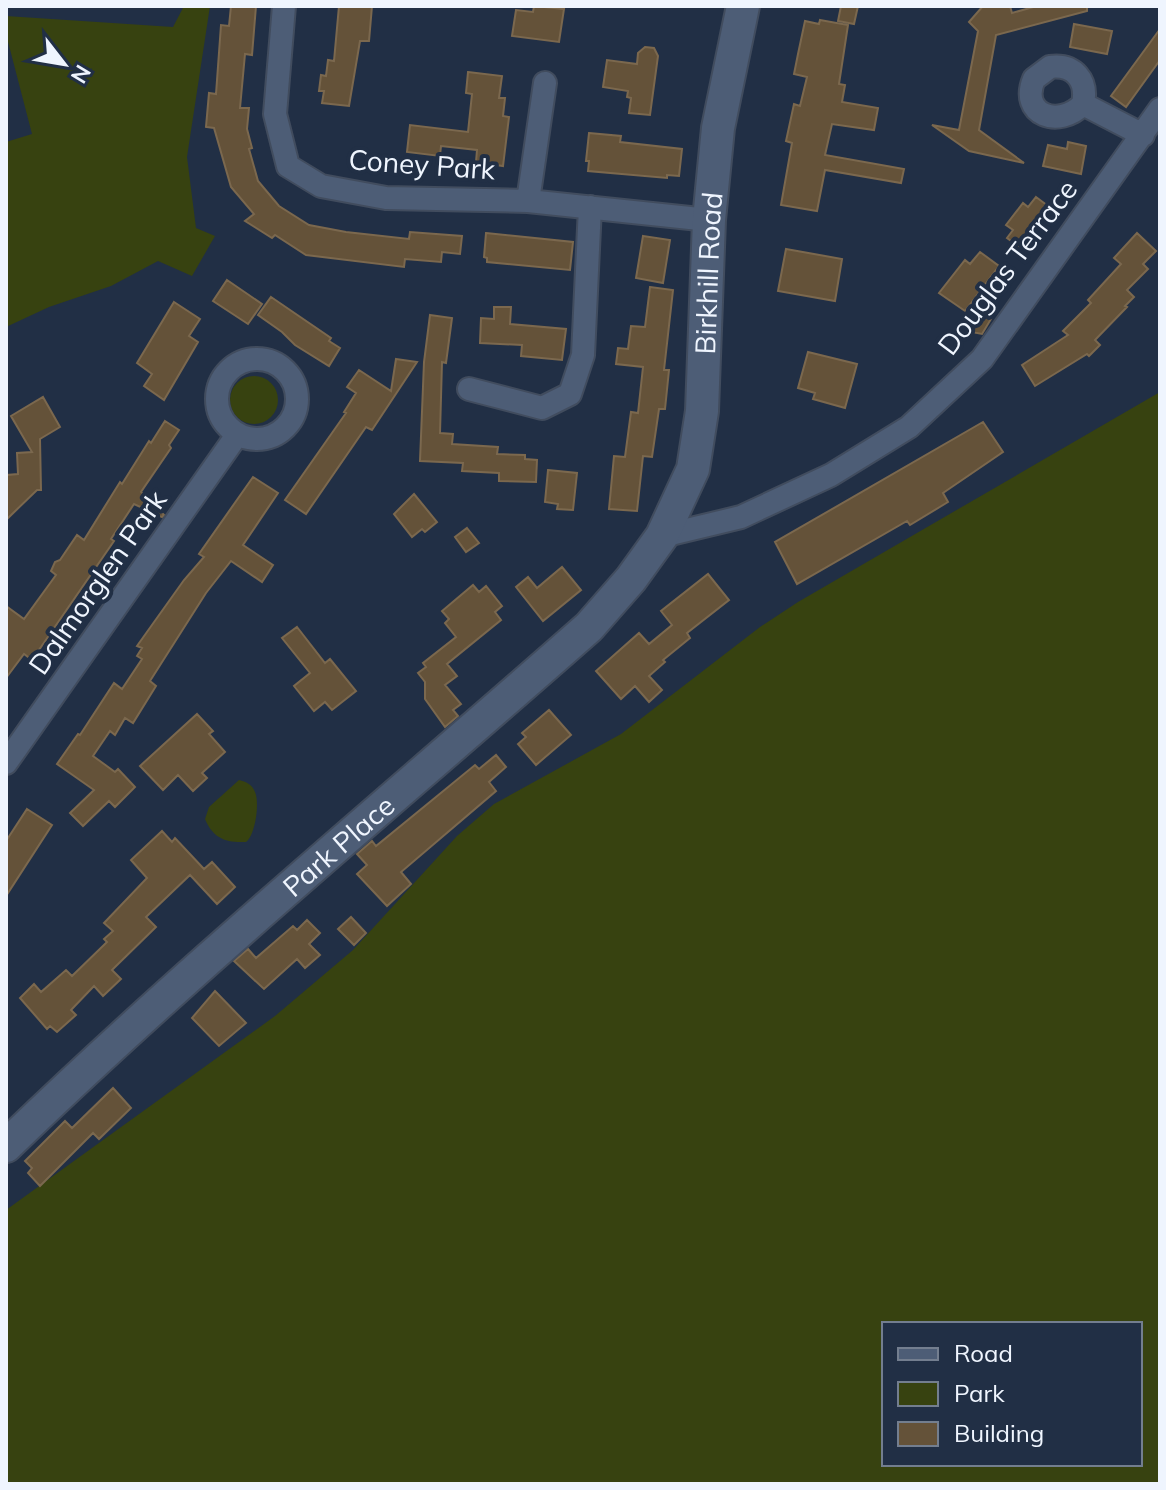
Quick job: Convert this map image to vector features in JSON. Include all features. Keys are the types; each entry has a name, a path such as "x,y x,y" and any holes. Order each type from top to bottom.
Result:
{"street":[{"name":"Coney Park","path":"284,6 275,114 288,166 321,186 386,198 528,201 709,220"},
{"name":"Birkhill Road","path":"662,536 693,469 702,411 709,220 718,128 743,6"},
{"name":"Coney Park","path":"528,201 545,83"},
{"path":"1083,104 1143,135"},
{"name":"Douglas Terrace","path":"662,536 741,517 831,475 909,427 982,359 1160,109"},
{"path":"469,389 542,408 570,394 583,355 590,207"},
{"name":"Dalmorglen Park","path":"6,763 237,435"},
{"name":"Park Place","path":"6,1146 287,890 589,627 631,579 662,536"}],"green space":[{"path":"184,6 210,6 187,157 196,228 215,236 192,276 158,261 111,286 49,307 6,327 6,142 32,134 6,34 6,16 173,27"},
{"path":"254,376 271,383 278,400 271,417 254,424 237,417 230,400 237,383"},
{"path":"1160,392 1160,1484 6,1484 6,1210 275,1016 353,950 457,836 494,804 621,734 760,627"},
{"path":"239,780 254,789 257,811 249,839 246,842 232,842 212,831 205,819 209,807"}],"building":[{"path":"231,6 256,6 252,55 245,54 240,108 249,108 247,129 252,148 249,149 258,181 279,206 309,225 346,232 409,239 410,232 462,236 460,254 442,252 441,262 405,259 404,267 306,255 245,221 254,214 231,187 214,128 206,127 209,93 216,94 221,25 229,26"},
{"path":"339,6 372,6 369,41 360,41 349,106 322,103 324,91 319,91 321,75 326,76 328,60 334,61"},
{"path":"534,6 564,9 559,42 512,36 516,10 533,12"},
{"path":"841,6 858,6 854,24 838,21"},
{"path":"983,6 1010,6 1012,13 1037,6 1087,6 1087,11 996,35 979,130 1024,163 969,151 932,125 959,130 978,31 969,22"},
{"path":"820,20 848,25 839,84 845,85 842,102 878,108 874,130 832,124 825,155 904,169 901,183 825,170 817,211 781,205 792,143 786,141 794,104 800,106 807,77 794,74 798,54 805,21 819,24"},
{"path":"1074,24 1112,31 1107,54 1070,47"},
{"path":"1160,29 1160,60 1126,107 1111,96"},
{"path":"645,47 654,48 658,56 650,115 629,113 631,98 627,97 628,91 603,87 607,60 637,64 638,53"},
{"path":"468,72 502,76 499,98 505,98 503,116 509,117 503,166 476,162 477,150 441,146 440,156 407,152 410,125 468,132 472,94 466,93"},
{"path":"589,133 621,136 620,142 682,149 679,176 667,175 667,178 588,171"},
{"path":"1068,142 1086,146 1081,174 1043,166 1048,145 1067,149"},
{"path":"1036,197 1052,209 1022,249 1007,238 1013,230 1006,225 1023,203 1028,207"},
{"path":"486,233 573,242 570,270 487,262 484,257"},
{"path":"1137,233 1156,251 1143,264 1148,269 1127,290 1134,297 1095,340 1100,345 1089,356 1087,354 1035,386 1022,365 1068,335 1063,331 1091,303 1088,300 1121,264 1114,258"},
{"path":"643,236 670,240 663,283 636,278"},
{"path":"786,249 842,259 835,301 778,291"},
{"path":"980,252 999,266 965,311 939,293 965,260 970,264"},
{"path":"227,280 262,304 248,324 213,301"},
{"path":"650,287 673,290 664,370 669,370 665,409 659,409 652,457 643,456 637,511 609,509 614,456 625,457 631,412 638,413 643,367 616,364 618,348 628,349 631,326 645,327"},
{"path":"271,297 331,338 329,341 340,348 329,366 295,345 258,315"},
{"path":"174,302 200,319 189,336 198,342 164,400 144,386 152,374 137,363"},
{"path":"494,307 511,307 510,324 566,329 562,360 521,356 522,345 480,343 481,318 494,319"},
{"path":"430,315 452,318 446,363 442,362 440,433 453,434 452,444 498,447 497,454 525,455 525,459 537,460 536,482 499,481 499,473 462,471 463,463 420,461 424,362"},
{"path":"969,315 991,319 982,334 966,331"},
{"path":"808,352 857,364 845,408 813,399 815,393 798,388"},
{"path":"396,359 417,362 372,430 366,427 306,514 285,500 346,413 356,393 347,387 359,370 391,391"},
{"path":"43,397 60,427 40,439 41,490 37,490 6,520 7,475 18,474 17,453 32,452 11,416"},
{"path":"165,421 179,430 169,445 171,448 141,492 164,515 162,517 134,504 111,539 114,541 32,660 24,654 6,678 6,606 24,619 56,575 51,571 55,562 60,560 77,535 84,540 120,482 122,484"},
{"path":"983,422 1003,452 943,493 948,502 910,525 907,521 797,584 775,542"},
{"path":"548,470 577,473 573,510 557,509 558,504 545,502"},
{"path":"253,477 278,493 243,545 273,565 262,582 231,561 206,593 150,681 156,686 133,723 125,718 115,735 110,731 93,756 115,772 118,769 135,787 115,807 109,801 83,826 70,813 94,790 57,764 114,683 122,689 142,659 137,656 142,648 137,646 204,557 199,554"},
{"path":"414,494 437,522 425,532 422,529 412,537 394,514"},
{"path":"467,528 479,543 466,552 455,537"},
{"path":"562,567 581,590 543,621 516,587 528,577 537,588"},
{"path":"708,574 729,600 687,633 690,638 649,676 662,690 649,702 635,686 621,699 596,671 639,633 649,644 672,625 661,611"},
{"path":"473,585 479,592 486,586 502,606 495,612 501,620 447,664 457,676 445,685 461,704 453,710 458,716 445,727 425,699 425,682 418,673 426,667 423,663 456,637 445,623 449,619 442,611"},
{"path":"297,627 325,663 330,659 356,691 332,710 325,702 314,711 294,686 310,673 282,638"},
{"path":"549,710 571,735 536,765 518,744 526,737 522,733"},
{"path":"197,714 213,731 209,734 225,752 202,773 207,778 193,791 178,775 163,790 140,766"},
{"path":"496,755 506,767 489,782 496,791 401,872 411,884 387,906 357,874 367,865 357,854 372,841 376,846 475,765 479,769"},
{"path":"27,809 52,825 6,896 6,841"},
{"path":"162,831 172,842 175,838 204,869 212,862 235,887 217,904 190,875 146,917 156,927 112,970 121,979 103,996 94,986 71,1010 76,1015 57,1032 50,1026 47,1029 20,998 34,984 41,992 66,970 72,976 107,942 104,939 113,931 104,923 147,878 131,860"},
{"path":"351,917 366,933 354,945 338,929"},
{"path":"307,920 320,933 309,944 320,955 305,968 297,959 264,989 234,961 248,949 256,958 293,926 297,930"},
{"path":"215,991 246,1023 219,1046 192,1018"},
{"path":"113,1088 131,1108 99,1139 93,1133 40,1186 28,1173 32,1168 25,1161 65,1121 72,1128"}]}
